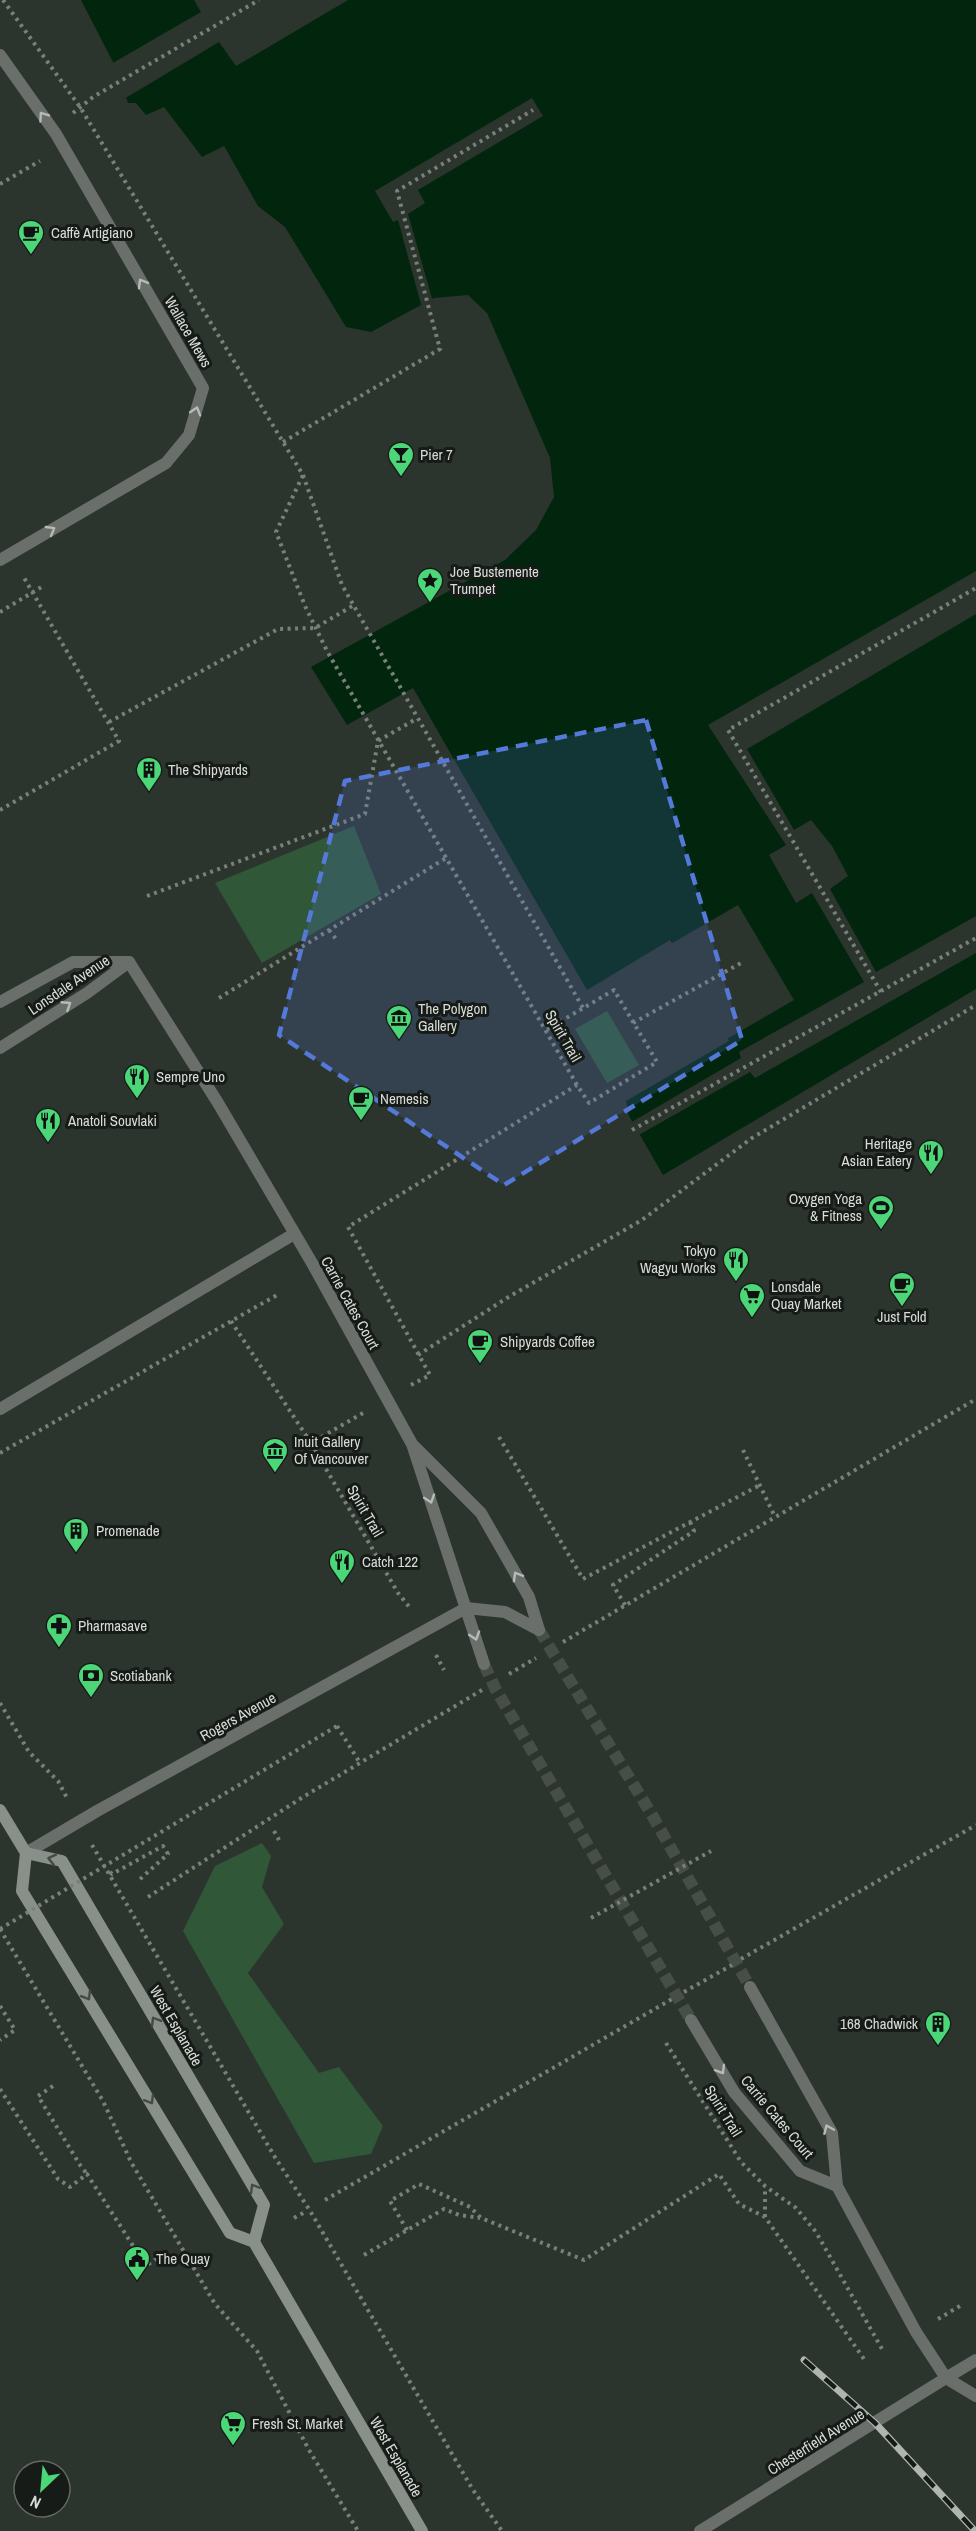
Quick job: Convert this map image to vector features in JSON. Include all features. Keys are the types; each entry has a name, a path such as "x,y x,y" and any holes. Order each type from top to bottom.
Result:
{"main road":[{"path":"0,1810 26,1852 22,1891 230,2233 254,2242"},
{"name":"West Esplanade","path":"26,1852 62,1861 264,2205 254,2242 422,2531"}],"street":[{"name":"Wallace Mews","path":"0,55 56,134 203,388 189,435 166,463 5,557"},
{"name":"Lonsdale Avenue","path":"0,1002 73,962 129,962"},
{"name":"Lonsdale Avenue","path":"0,1048 87,993 129,962"},
{"name":"Carrie Cates Court","path":"129,962 218,1103 412,1444 484,1664"},
{"path":"0,1409 294,1234"},
{"path":"412,1444 481,1513 529,1597 539,1630 505,1612 466,1608"},
{"name":"Rogers Avenue","path":"26,1852 466,1608"},
{"name":"Carrie Cates Court","path":"750,1987 832,2133 837,2186 916,2332 946,2378"},
{"name":"Carrie Cates Court","path":"691,2020 734,2092 800,2171 837,2186"},
{"name":"Chesterfield Avenue","path":"700,2531 976,2360"},
{"path":"946,2378 976,2396"}],"path":[{"path":"93,97 259,0"},
{"path":"283,442 441,349 397,191 533,110"},
{"path":"0,184 45,158 56,134"},
{"path":"303,475 342,585 406,702 583,1008"},
{"path":"0,810 119,741 33,593 5,557"},
{"path":"0,612 44,586"},
{"path":"881,992 728,730 976,588"},
{"path":"109,722 278,629 315,628 354,605"},
{"name":"Spirit Trail","path":"327,651 577,1085 348,1227 430,1375"},
{"path":"147,896 365,814 378,741 416,719"},
{"path":"219,998 446,858"},
{"path":"329,930 336,939"},
{"path":"632,1130 976,938"},
{"path":"633,1023 741,963"},
{"path":"546,1030 614,990 657,1062 589,1103 577,1085"},
{"path":"418,1355 510,1296 642,1220 752,1138 976,1005"},
{"path":"0,1453 277,1296"},
{"name":"Spirit Trail","path":"231,1321 311,1443 398,1593 407,1601"},
{"path":"553,1648 976,1399"},
{"path":"311,1443 355,1418"},
{"path":"499,1437 583,1579 760,1485"},
{"path":"743,1450 775,1517"},
{"path":"625,1605 613,1585 694,1531 690,1522"},
{"path":"502,1678 543,1654"},
{"path":"148,1897 360,1763 492,1684"},
{"path":"0,1703 29,1752 58,1781"},
{"path":"358,2531 309,2450 257,2351 215,2304 131,2162 103,2101 0,1929 338,1726 360,1763"},
{"path":"274,1831 279,1840"},
{"path":"106,1865 112,1874 163,1846 168,1854 138,1881"},
{"path":"591,1918 711,1851"},
{"path":"97,1854 276,2159 309,2209 473,2490 502,2531"},
{"path":"0,2006 15,2030 0,2040"},
{"name":"Spirit Trail","path":"666,2043 741,2162 765,2186 796,2208 816,2232 882,2349"},
{"path":"53,2086 38,2096 146,2266 163,2254"},
{"path":"0,2089 58,2179 70,2187 87,2174"},
{"path":"325,2200 491,2103"},
{"path":"364,2255 444,2210 481,2218 584,2260 719,2174 739,2204 765,2217 864,2359"},
{"path":"407,2230 390,2201 419,2184 470,2207 481,2218"},
{"path":"765,2186 765,2217"},
{"path":"294,2218 305,2211"}],"highlighted area":[{"path":"646,720 742,1040 504,1185 279,1035 345,781"}],"shaded area":[{"path":"81,0 976,0 976,989 663,1175 629,1116 626,1101 729,1041 670,940 587,990 413,688 347,725 311,667 505,560 536,530 554,497 550,458 487,313 468,295 434,298 371,332 346,327 285,227 258,206 224,146 202,157 164,107 146,115 136,103 128,103 114,64"},
{"path":"354,826 381,894 262,963 215,883"},
{"path":"607,1011 639,1065 607,1083 575,1029"},
{"path":"262,1843 271,1856 262,1887 284,1924 248,1973 319,2073 339,2067 383,2126 371,2154 314,2163 183,1931 215,1866"}],"pier":[{"path":"194,0 348,0 236,66 219,42 124,99 111,64 201,12"},
{"path":"532,98 543,116 418,190 425,203 408,214 433,302 422,308 398,220 393,222 375,191"},
{"path":"976,571 976,614 747,749 794,830 811,820 832,846 848,876 830,889 876,972 976,916 976,953 755,1078 750,1072 637,1136 630,1123 741,1058 739,1052 864,982 812,893 796,903 769,855 786,845 708,725"},
{"path":"738,905 794,1000 725,1040 669,945"}],"tunnel":[{"path":"539,1630 652,1815 750,1987"},
{"path":"484,1664 495,1688 691,2020"}],"railway":[{"path":"804,2360 875,2423 975,2531"}],"place":[{"name":"Caffè Artigiano","path":"31,256"},
{"name":"Pier 7","path":"401,478"},
{"name":"Joe Bustemente Trumpet","path":"430,604"},
{"name":"The Shipyards","path":"149,793"},
{"name":"The Polygon Gallery","path":"399,1041"},
{"name":"Sempre Uno","path":"137,1100"},
{"name":"Nemesis","path":"361,1122"},
{"name":"Anatoli Souvlaki","path":"48,1144"},
{"name":"Heritage Asian Eatery","path":"931,1176"},
{"name":"Oxygen Yoga & Fitness","path":"881,1231"},
{"name":"Tokyo Wagyu Works","path":"736,1283"},
{"name":"Just Fold","path":"902,1308"},
{"name":"Lonsdale Quay Market","path":"752,1319"},
{"name":"Shipyards Coffee","path":"480,1365"},
{"name":"Inuit Gallery Of Vancouver","path":"275,1474"},
{"name":"Promenade","path":"76,1554"},
{"name":"Catch 122","path":"342,1585"},
{"name":"Pharmasave","path":"59,1649"},
{"name":"Scotiabank","path":"91,1699"},
{"name":"168 Chadwick","path":"938,2047"},
{"name":"The Quay","path":"137,2282"},
{"name":"Fresh St. Market","path":"233,2447"}]}
